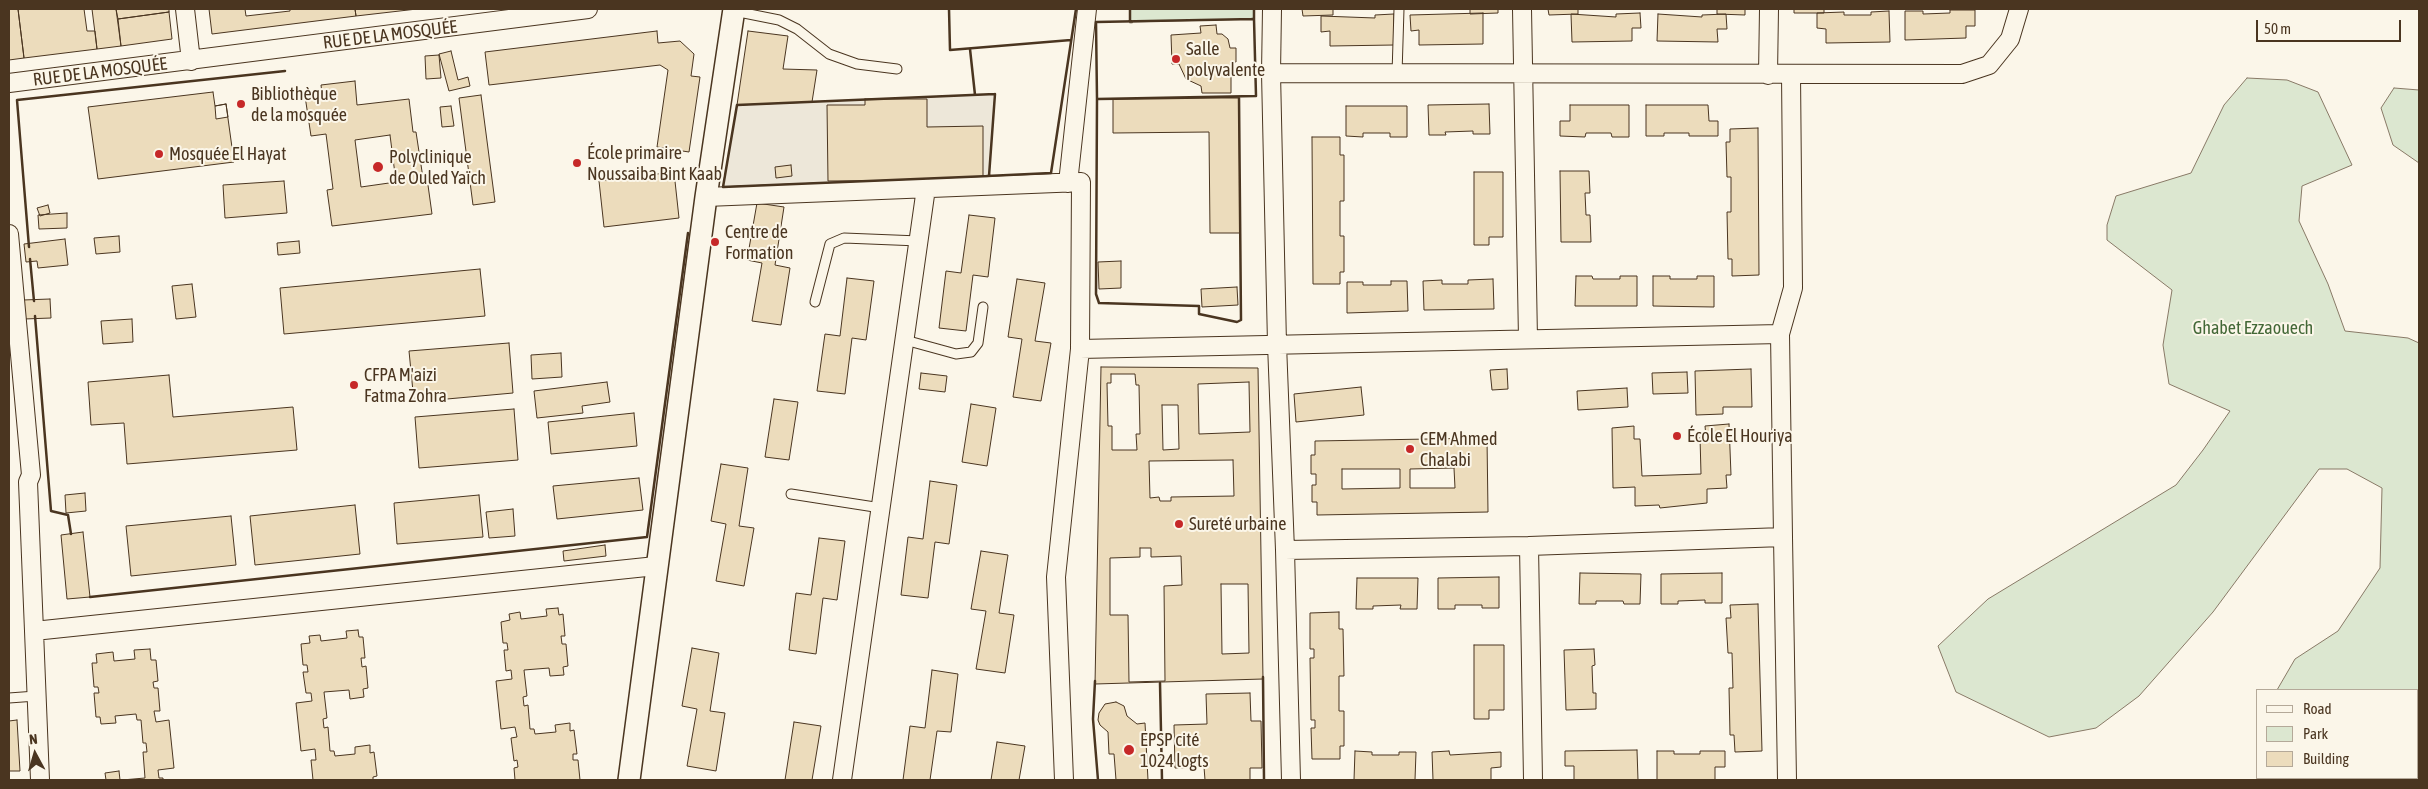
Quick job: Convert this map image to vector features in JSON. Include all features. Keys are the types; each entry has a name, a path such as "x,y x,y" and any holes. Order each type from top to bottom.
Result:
{"street":[{"path":"186,9 192,61"},
{"name":"RUE DE LA MOSQUÉE","path":"9,83 588,9"},
{"path":"1068,183 1087,9"},
{"path":"1272,9 1271,73 1277,344 1291,780"},
{"path":"1522,9 1528,339"},
{"path":"1768,9 1768,74"},
{"path":"1271,73 1523,75 1962,74 1989,65 2010,39 2019,9"},
{"path":"629,780 706,197 734,10"},
{"path":"1787,780 1780,334 1794,288 1791,74"},
{"path":"706,197 1081,182 1080,349 1056,577 1064,780"},
{"path":"842,780 926,188"},
{"path":"9,234 16,377 31,475 28,482 40,780"},
{"path":"1080,349 1780,334"},
{"path":"1285,550 1528,546 1783,536"},
{"path":"1528,546 1533,780"},
{"path":"34,631 656,566"}],"lane":[{"path":"1397,74 1399,9"},
{"path":"734,10 779,20 797,29 830,54 857,64 897,69"},
{"path":"815,302 830,244 844,238 919,241"},
{"path":"905,340 956,354 971,352 978,343 983,307"},
{"path":"791,494 881,508"},
{"path":"9,698 36,696"}],"green space":[{"path":"1130,9 1254,9 1254,19 1130,22"},
{"name":"Ghabet Ezzaouech","path":"2247,78 2287,80 2318,92 2352,165 2302,186 2299,221 2328,284 2345,331 2408,338 2419,343 2419,780 2263,780 2418,779 2418,689 2278,689 2295,659 2338,631 2380,568 2382,488 2347,469 2319,469 2213,612 2139,696 2096,728 2049,737 1956,692 1938,646 1988,599 2176,485 2230,411 2169,384 2163,345 2172,290 2107,240 2107,225 2116,196 2191,173 2224,105"},
{"path":"2394,88 2419,90 2419,163 2393,145 2381,108"}],"shaded area":[{"path":"995,94 989,176 723,187 737,105"}],"building":[{"path":"9,9 18,9 24,58 9,60"},
{"path":"18,9 84,9 87,31 95,31 97,49 24,58"},
{"path":"92,9 116,9 121,46 97,49"},
{"path":"116,9 169,9 169,12 118,19"},
{"path":"209,9 245,9 246,16 290,11 290,9 355,9 356,16 212,34"},
{"path":"355,9 417,9 356,16"},
{"path":"1302,9 1333,9 1333,15 1303,16"},
{"path":"1470,9 1498,9 1498,13 1470,14"},
{"path":"1548,9 1578,9 1578,14 1549,15"},
{"path":"1717,9 1745,9 1745,15 1717,14"},
{"path":"1794,9 1824,9 1824,13 1794,13"},
{"path":"1950,10 1975,10 1975,26 1966,26 1966,38 1905,40 1905,11 1923,11 1923,14 1950,13"},
{"path":"1889,11 1890,42 1826,43 1826,29 1817,28 1817,13 1844,12 1844,15 1871,15 1871,12"},
{"path":"169,12 172,39 121,46 118,19"},
{"path":"1483,13 1483,44 1419,45 1419,30 1411,31 1410,15"},
{"path":"1640,13 1641,28 1632,28 1632,41 1572,42 1571,14 1616,17 1616,14"},
{"path":"1394,14 1394,45 1330,46 1330,31 1321,32 1321,16 1375,18 1375,15"},
{"path":"1658,14 1702,17 1702,15 1726,14 1727,29 1717,29 1718,42 1657,41"},
{"path":"1216,25 1217,34 1222,34 1228,39 1230,48 1236,48 1236,62 1231,62 1231,93 1202,93 1201,86 1186,79 1179,64 1172,64 1171,35 1201,33 1200,26"},
{"path":"657,31 658,43 680,41 694,54 691,76 700,77 689,152 657,147 668,70 660,65 489,85 485,52"},
{"path":"748,31 788,36 783,69 817,70 812,102 737,105"},
{"path":"451,51 458,80 468,77 470,86 449,91 439,54"},
{"path":"439,55 441,78 426,79 425,56"},
{"path":"355,81 357,105 409,99 413,132 416,132 423,178 427,178 432,214 332,226 327,190 333,189 326,134 311,136 305,96 322,94 321,85","holes":["390,135 396,182 361,187 355,140"]},
{"path":"213,92 215,106 226,104 234,162 98,179 88,107"},
{"path":"481,95 495,202 473,205 459,98"},
{"path":"1239,97 1240,233 1210,233 1209,132 1113,133 1113,99"},
{"path":"865,99 927,99 927,127 983,126 983,180 828,181 827,105 865,105"},
{"path":"226,104 228,117 216,119 215,106"},
{"path":"1489,104 1490,134 1473,134 1473,131 1445,132 1446,135 1429,135 1428,105"},
{"path":"1570,105 1629,105 1629,137 1612,137 1611,133 1586,133 1585,137 1560,136 1560,121 1570,121"},
{"path":"1646,105 1708,105 1709,121 1718,121 1718,136 1689,136 1689,133 1664,133 1664,136 1646,136"},
{"path":"451,106 454,126 442,127 440,107"},
{"path":"1346,106 1407,106 1407,137 1390,137 1390,133 1363,133 1363,137 1346,136"},
{"path":"1758,128 1759,275 1732,276 1732,259 1728,259 1727,212 1731,212 1731,177 1727,177 1726,142 1730,142 1730,129"},
{"path":"1312,137 1340,137 1340,155 1344,155 1344,201 1340,201 1340,236 1344,236 1344,272 1340,272 1340,284 1313,284"},
{"path":"791,165 792,176 776,178 775,167"},
{"path":"1560,171 1589,171 1590,193 1585,193 1586,215 1590,215 1591,242 1561,242"},
{"path":"674,172 679,218 604,227 599,181"},
{"path":"1474,172 1503,172 1503,237 1489,237 1489,245 1474,245"},
{"path":"284,181 287,213 225,218 223,185"},
{"path":"757,203 784,207 775,265 790,268 781,325 752,321 762,263 747,260"},
{"path":"48,205 50,213 40,216 37,208"},
{"path":"67,213 67,228 39,229 38,215"},
{"path":"969,215 995,218 988,277 973,275 966,331 939,328 946,271 961,273"},
{"path":"119,236 120,252 96,254 94,238"},
{"path":"65,239 68,265 38,268 37,261 26,262 24,244"},
{"path":"299,241 300,253 278,255 277,243"},
{"path":"1121,261 1121,288 1099,289 1098,262"},
{"path":"480,269 485,316 284,334 280,288"},
{"path":"1576,276 1592,276 1593,279 1620,279 1620,276 1637,276 1637,306 1575,306"},
{"path":"1653,276 1670,276 1670,279 1697,279 1697,276 1714,276 1714,307 1653,306"},
{"path":"847,278 874,281 866,340 852,338 845,394 817,391 825,334 840,336"},
{"path":"1017,279 1045,283 1035,341 1051,343 1041,401 1013,397 1022,339 1008,337"},
{"path":"1493,279 1494,309 1424,310 1423,281 1442,280 1442,284 1468,284 1468,280"},
{"path":"1391,281 1407,281 1408,311 1347,313 1347,282 1363,282 1363,285 1391,285"},
{"path":"192,284 196,317 176,319 172,286"},
{"path":"1237,287 1238,305 1202,307 1201,289"},
{"path":"50,299 51,318 24,319 23,300"},
{"path":"132,319 133,342 103,344 101,321"},
{"path":"509,343 513,393 414,402 409,351"},
{"path":"561,353 562,377 532,379 531,355"},
{"name":"Sureté urbaine","path":"1101,367 1258,368 1263,679 1095,684"},
{"path":"1507,369 1508,389 1492,390 1490,370"},
{"path":"1751,369 1752,407 1723,407 1723,414 1696,415 1695,371"},
{"path":"1687,372 1688,393 1653,394 1652,373"},
{"path":"921,373 947,376 945,392 919,389"},
{"path":"1111,374 1135,374 1136,385 1139,385 1140,434 1136,434 1137,450 1112,450 1112,426 1108,426 1107,383 1111,383"},
{"path":"169,375 173,417 293,407 297,450 127,464 124,423 91,425 88,382"},
{"path":"607,382 610,402 582,406 583,413 537,418 534,391"},
{"path":"1249,382 1250,432 1199,434 1198,384"},
{"path":"1361,387 1364,415 1296,422 1294,394"},
{"path":"1627,388 1628,407 1578,410 1577,391"},
{"path":"774,399 798,402 789,460 765,457"},
{"path":"971,404 996,408 987,466 962,462"},
{"path":"1162,405 1178,405 1179,449 1163,450"},
{"path":"514,409 518,460 419,468 415,417"},
{"path":"634,413 637,446 551,454 548,422"},
{"path":"1729,424 1731,475 1726,475 1727,488 1707,489 1707,503 1660,508 1659,505 1635,506 1635,487 1613,488 1612,428 1634,426 1634,439 1640,439 1642,476 1701,474 1700,437 1706,437 1705,426"},
{"path":"1487,438 1488,512 1317,515 1317,502 1312,502 1312,485 1316,485 1316,474 1311,474 1311,455 1315,455 1315,441","holes":["1454,468 1455,488 1410,488 1410,469","1342,469 1400,469 1400,488 1342,489"]},
{"path":"1233,460 1234,496 1171,497 1171,501 1160,501 1159,497 1150,498 1149,461"},
{"path":"721,464 748,468 739,526 754,528 744,586 716,581 726,524 711,521"},
{"path":"639,478 643,510 557,519 553,486"},
{"path":"930,481 957,485 949,544 935,542 928,598 901,595 908,537 923,539"},
{"path":"85,493 86,511 66,513 65,495"},
{"path":"479,495 483,537 397,544 394,503"},
{"path":"355,505 360,554 255,565 250,516"},
{"path":"513,509 515,536 489,538 486,512"},
{"path":"231,516 236,565 131,576 126,526"},
{"path":"83,532 90,597 67,599 61,535"},
{"path":"819,538 845,541 837,600 823,598 816,654 789,650 796,593 811,595"},
{"path":"605,545 606,556 564,561 563,551"},
{"path":"1140,548 1151,548 1151,557 1181,556 1182,585 1164,586 1165,681 1129,682 1128,615 1110,615 1110,558 1140,557"},
{"path":"981,551 1008,555 999,613 1014,615 1005,673 976,669 986,611 971,609"},
{"path":"1580,573 1641,574 1640,604 1624,604 1623,601 1596,601 1596,604 1579,604"},
{"path":"1722,573 1722,603 1705,603 1705,600 1678,601 1678,604 1661,604 1661,574"},
{"path":"1499,577 1499,608 1482,608 1482,605 1455,605 1455,609 1438,609 1438,578"},
{"path":"1357,578 1418,578 1417,609 1400,609 1401,605 1373,606 1373,609 1356,609"},
{"path":"1221,584 1248,584 1249,653 1222,654"},
{"path":"1758,604 1762,751 1735,752 1734,735 1730,735 1729,688 1733,688 1732,653 1728,653 1726,618 1731,618 1730,605"},
{"path":"558,608 559,615 563,614 565,636 561,636 562,644 566,644 568,666 563,667 564,675 550,676 549,668 524,670 527,696 523,697 524,706 528,705 530,729 534,729 535,734 556,732 555,725 570,723 570,731 574,730 577,754 573,754 573,760 578,760 580,780 515,780 514,768 518,767 517,760 514,761 511,738 517,737 515,727 501,729 496,681 512,679 511,670 506,671 504,650 508,650 507,643 503,643 501,622 510,620 509,614 520,612 521,619 547,616 546,609"},
{"path":"1339,612 1339,629 1343,629 1344,676 1339,676 1339,711 1344,711 1344,746 1340,746 1340,759 1312,759 1311,728 1315,728 1315,720 1311,720 1310,658 1314,658 1314,649 1310,649 1310,613"},
{"path":"358,630 359,637 363,637 365,658 361,658 362,667 366,666 368,688 363,689 364,697 350,699 349,690 324,692 327,718 323,719 324,728 328,727 330,751 334,751 335,756 355,754 355,747 370,745 370,753 374,752 377,776 373,777 373,780 313,780 311,760 316,760 315,749 301,751 296,703 312,701 311,693 306,693 303,672 308,672 307,665 303,665 301,644 310,643 309,636 320,635 321,641 347,638 346,631"},
{"path":"1474,645 1504,645 1504,710 1489,710 1489,719 1474,719"},
{"path":"692,648 719,653 710,711 725,713 716,771 687,766 697,709 682,706"},
{"path":"150,649 151,660 156,660 158,681 153,682 154,688 158,688 160,711 154,711 156,722 169,720 174,768 158,770 159,778 163,778 163,780 122,780 145,778 143,752 147,752 146,743 143,743 141,720 137,720 136,714 115,716 116,723 101,724 100,717 96,717 94,693 99,693 98,687 94,687 92,663 97,663 96,654 113,652 114,661 135,659 134,650"},
{"path":"1594,649 1595,665 1592,666 1593,693 1596,693 1596,709 1566,710 1564,650"},
{"path":"932,670 958,674 951,732 937,731 930,780 903,780 910,726 925,728"},
{"path":"1250,693 1251,721 1261,721 1262,768 1250,768 1250,780 1205,780 1204,767 1175,768 1174,725 1207,724 1206,694"},
{"path":"1116,702 1124,706 1127,716 1137,724 1145,723 1148,780 1116,780 1114,754 1109,754 1108,732 1100,725 1098,720 1099,713 1105,704"},
{"path":"17,720 20,771 9,771 9,721"},
{"path":"794,722 821,726 812,780 785,780"},
{"path":"997,742 1025,746 1019,780 991,780"},
{"path":"1637,750 1638,780 1574,780 1574,766 1565,766 1565,751"},
{"path":"1355,751 1372,752 1372,755 1399,755 1399,752 1416,752 1415,780 1354,780"},
{"path":"1449,751 1450,755 1501,752 1501,767 1491,768 1491,780 1433,780 1432,752"},
{"path":"1657,751 1674,751 1674,754 1700,754 1700,751 1725,751 1725,767 1715,767 1715,780 1657,780"},
{"path":"119,771 120,780 106,780 105,773"}],"wall":[{"path":"949,9 950,50 1071,40"},
{"path":"987,176 1051,173 1076,9"},
{"path":"1130,9 1130,22 1132,22"},
{"path":"1252,19 1254,19 1254,9"},
{"path":"1254,19 1256,96 1097,99 1096,22 1254,19"},
{"path":"970,49 975,95"},
{"path":"29,247 17,100 285,71"},
{"path":"995,94 989,176 723,187 737,105 995,94"},
{"path":"1239,97 1241,320 1237,322 1199,314 1199,306 1099,303 1096,294 1097,99 1239,97"},
{"path":"90,597 647,537 688,233"},
{"path":"30,259 34,301"},
{"path":"35,316 51,511 68,515 71,534"},
{"path":"1263,677 1264,780"},
{"path":"1095,681 1093,719 1098,780"},
{"path":"1160,683 1162,780"}],"place":[{"name":"Salle polyvalente","path":"1176,59"},
{"name":"Bibliothèque de la mosquée","path":"241,104"},
{"name":"Mosquée El Hayat","path":"159,154"},
{"name":"École primaire Noussaiba Bint Kaab","path":"577,163"},
{"name":"Polyclinique de Ouled Yaïch","path":"378,167"},
{"name":"Centre de Formation","path":"715,242"},
{"name":"CFPA M'aizi Fatma Zohra","path":"354,385"},
{"name":"École El Houriya","path":"1677,436"},
{"name":"CEM Ahmed Chalabi","path":"1410,449"},
{"name":"Sureté urbaine","path":"1179,524"},
{"name":"EPSP cité 1024 logts","path":"1129,750"}]}
